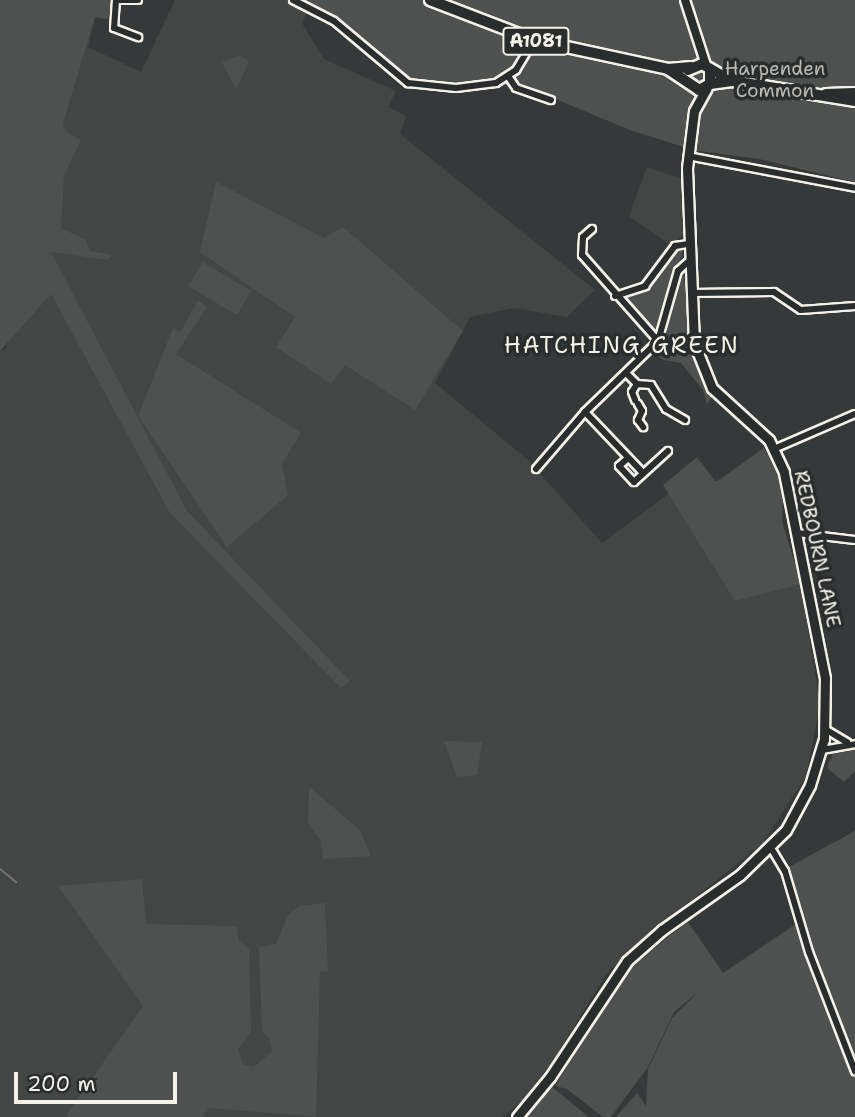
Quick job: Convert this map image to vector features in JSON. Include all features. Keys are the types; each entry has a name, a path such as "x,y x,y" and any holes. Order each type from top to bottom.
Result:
{"main road":[{"name":"A1081","path":"430,0 534,40 668,68 691,66"},
{"path":"732,81 708,67 691,66 689,84 709,86 732,81 827,94 855,101"},
{"path":"708,67 709,86"},
{"name":"A1081","path":"668,68 689,84"},
{"name":"REDBOURN LANE","path":"517,1117 550,1077 627,961 771,848 797,812 822,750 825,729 825,678 784,471 775,449 707,379 694,343 687,244 688,156 694,111 689,84"},
{"name":"REDBOURN LANE","path":"694,111 709,86"},
{"path":"827,94 855,93"}],"street":[{"path":"138,0 118,0 114,28 138,37"},
{"path":"293,0 306,2 334,21 408,83 456,88 490,85 508,76 529,54 534,40"},
{"path":"685,0 697,49 708,67"},
{"path":"691,66 697,49"},
{"path":"508,76 516,88 551,100"},
{"path":"688,156 855,188"},
{"path":"592,229 583,237 582,255 615,296 658,341"},
{"path":"615,296 645,286 676,246 687,244"},
{"path":"536,469 586,412 658,341 678,271 688,262"},
{"path":"689,293 774,292 801,310 855,306"},
{"path":"626,373 637,384 651,385 664,406 685,420"},
{"path":"637,384 632,391 642,411 638,421 643,427"},
{"path":"586,412 643,473"},
{"path":"775,449 855,414"},
{"path":"628,457 619,466 634,482 668,451"},
{"path":"797,533 855,540"},
{"path":"825,729 851,743"},
{"path":"822,750 851,743"},
{"path":"771,848 785,871 808,952 855,1071"}],"shaded area":[{"path":"175,0 288,0 309,9 302,23 324,59 396,91 388,107 406,116 400,134 595,290 567,317 514,308 470,317 435,383 528,460 602,543 697,473 801,584 820,705 806,776 762,844 644,938 607,973 553,1061 524,1099 503,1117 0,1117 0,351 6,349 45,170 96,14 88,47 141,72"},
{"path":"647,167 682,179 683,234 672,246 629,216"}],"green space":[{"path":"0,0 113,0 108,19 95,17 63,123 65,131 81,140 64,176 61,228 86,240 90,251 112,255 108,260 51,252 187,511 350,681 341,688 170,513 51,294 0,351"},
{"name":"Harpenden Common","path":"301,0 855,0 855,182 759,159 693,150 630,130 546,95 504,85 409,80 345,26"},
{"path":"240,55 249,62 236,89 222,63"},
{"path":"216,182 324,238 343,227 463,331 415,410 345,365 331,384 276,347 295,317 200,252"},
{"name":"HATCHING GREEN","path":"677,247 683,249 658,337 621,297 646,289"},
{"path":"203,262 251,291 237,315 188,286"},
{"name":"HATCHING GREEN","path":"683,269 693,356 714,395 707,404 703,390 681,363 663,360 653,352 666,332"},
{"path":"198,300 207,307 176,354 301,433 282,464 288,495 227,547 138,416 173,328 181,331"},
{"path":"764,448 783,486 782,521 801,584 735,601 663,485 697,457 716,482"},
{"path":"444,741 482,742 477,775 457,777"},
{"path":"855,749 855,771 844,782 827,768 834,751"},
{"path":"309,787 360,830 371,856 323,859 321,841 308,823"},
{"path":"855,831 855,1117 616,1117 637,1093 646,1106 648,1069 672,1018 698,992 674,1012 648,1067 611,1117 603,1117 567,1089 555,1086 627,972 668,937 688,922 723,973 802,920 787,868"},
{"path":"142,879 146,924 237,926 239,941 249,949 251,1031 238,1050 243,1064 254,1067 272,1051 269,1038 262,1031 259,947 276,944 288,915 299,906 325,903 328,971 320,972 316,1117 209,1108 203,1117 65,1117 143,1006 58,886"},
{"path":"551,1086 579,1109 588,1117 520,1117"}],"waterway":[{"path":"0,869 16,882"}],"district":[{"name":"HATCHING GREEN","path":"622,345"}]}
